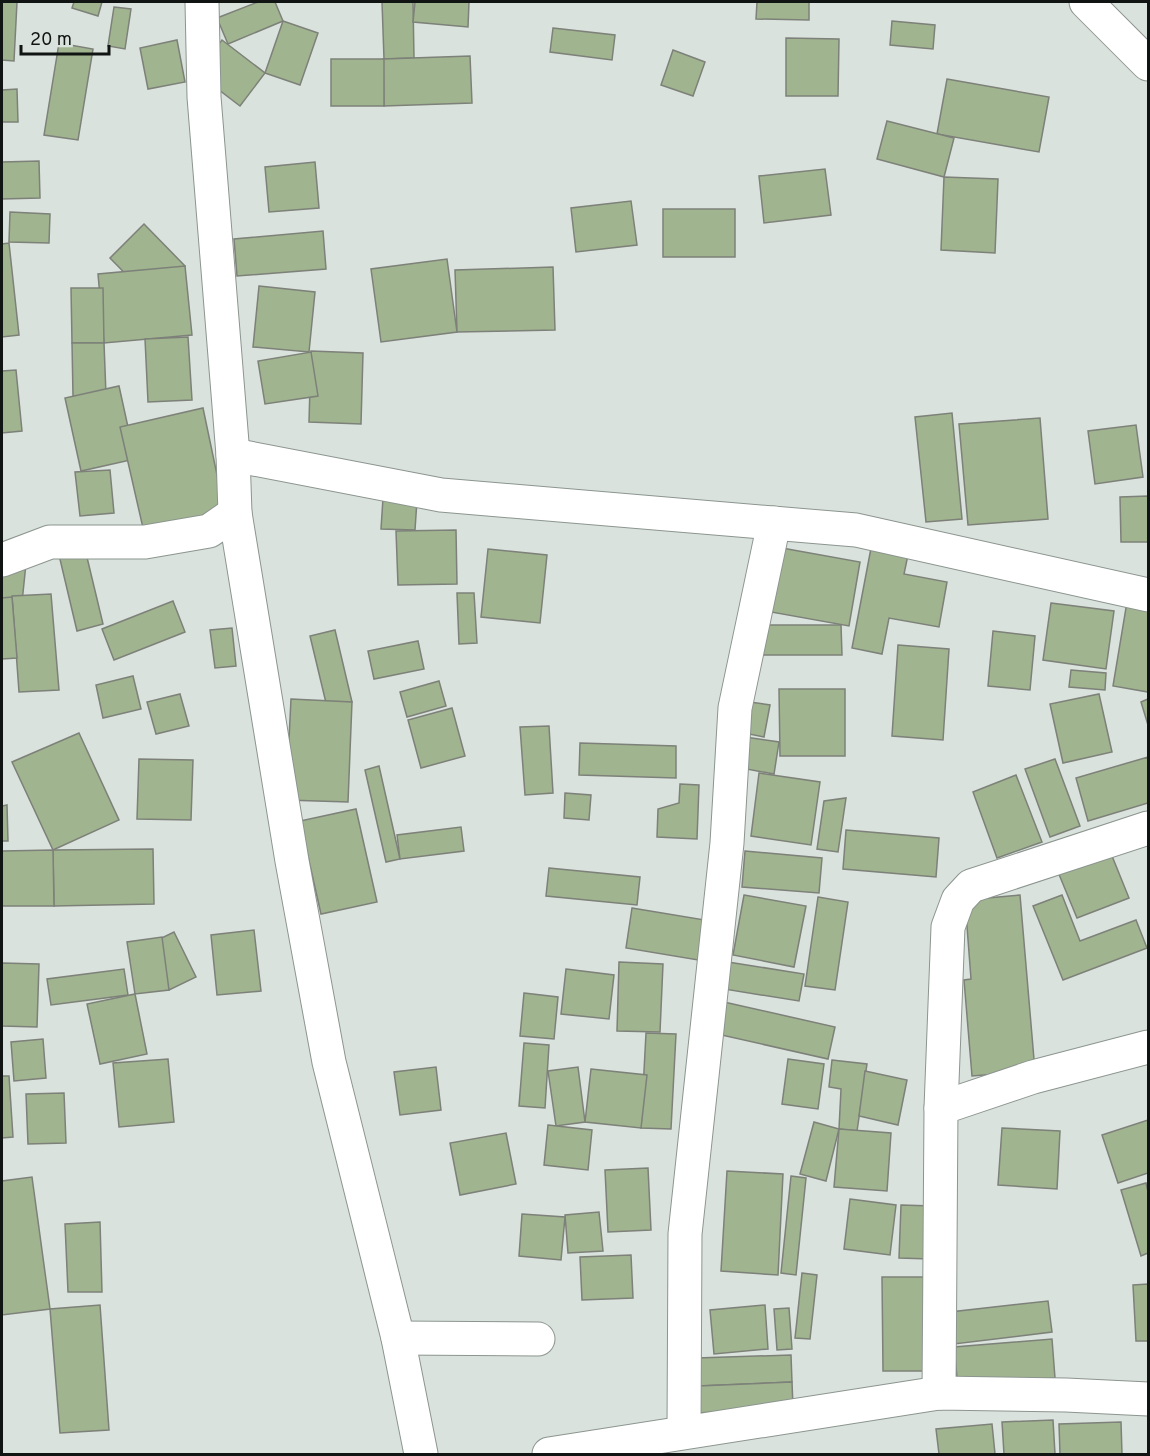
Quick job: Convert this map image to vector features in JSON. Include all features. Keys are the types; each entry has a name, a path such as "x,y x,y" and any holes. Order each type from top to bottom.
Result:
{"street":[{"path":"201,2 204,97 233,455 235,513 292,861 329,1062 398,1338 422,1455"},
{"path":"1086,2 1149,64"},
{"path":"233,455 441,495 856,530 1149,595"},
{"path":"2,560 50,542 145,542 209,531 235,513"},
{"path":"684,1431 685,1234 728,843 735,708 774,523"},
{"path":"939,1393 941,1108 948,927 958,900 971,886 1149,828"},
{"path":"941,1108 1033,1077 1149,1047"},
{"path":"398,1338 538,1339"},
{"path":"549,1455 684,1431 939,1393 1149,1399"}],"building":[{"path":"2,2 17,2 14,61 2,60"},
{"path":"74,2 102,2 98,16 72,8"},
{"path":"258,2 275,2 283,21 228,44 217,18"},
{"path":"382,2 413,2 414,58 384,59"},
{"path":"415,2 469,2 468,27 413,22"},
{"path":"757,2 809,2 809,20 756,19"},
{"path":"114,7 131,9 125,49 108,46"},
{"path":"283,21 318,33 300,85 265,73"},
{"path":"892,21 935,25 933,49 890,45"},
{"path":"553,28 615,35 612,60 550,52"},
{"path":"786,38 839,39 838,96 786,96"},
{"path":"177,40 185,82 148,89 140,48"},
{"path":"222,40 265,73 240,106 197,73"},
{"path":"59,43 93,49 78,140 44,135"},
{"path":"673,50 705,62 693,96 661,85"},
{"path":"470,56 472,103 384,106 383,59"},
{"path":"331,59 384,59 384,106 331,106"},
{"path":"947,79 1049,97 1039,152 937,134"},
{"path":"17,89 18,122 2,122 2,90"},
{"path":"887,121 954,138 944,177 877,159"},
{"path":"39,161 40,198 2,199 2,162"},
{"path":"315,162 319,208 269,212 265,167"},
{"path":"825,169 831,215 764,223 759,176"},
{"path":"944,177 998,179 995,253 941,250"},
{"path":"631,201 637,245 576,252 571,208"},
{"path":"663,209 735,209 735,257 663,257"},
{"path":"10,212 50,214 49,243 9,242"},
{"path":"144,224 185,266 151,300 110,258"},
{"path":"323,231 326,269 237,276 234,239"},
{"path":"9,243 19,335 2,337 2,244"},
{"path":"447,259 457,332 381,342 371,269"},
{"path":"185,266 192,335 104,343 98,274"},
{"path":"553,267 555,330 457,332 455,270"},
{"path":"259,286 315,292 309,352 253,347"},
{"path":"71,288 103,288 104,343 72,343"},
{"path":"188,337 192,400 148,402 145,339"},
{"path":"72,343 104,343 106,395 73,396"},
{"path":"311,351 363,353 361,424 309,422"},
{"path":"311,352 318,396 265,404 258,361"},
{"path":"16,370 22,431 2,433 2,371"},
{"path":"119,386 135,459 81,471 65,398"},
{"path":"203,408 225,513 143,528 120,427"},
{"path":"952,413 962,519 926,522 915,417"},
{"path":"1040,418 1048,519 968,525 959,424"},
{"path":"1136,425 1143,477 1095,484 1088,431"},
{"path":"110,470 114,513 80,516 75,472"},
{"path":"1148,496 1148,542 1121,542 1120,497"},
{"path":"383,498 417,500 415,530 381,529"},
{"path":"456,530 457,584 398,585 396,531"},
{"path":"872,543 909,550 904,574 947,582 939,627 889,618 882,654 852,648"},
{"path":"782,548 860,562 849,626 771,612"},
{"path":"85,549 103,624 77,631 59,555"},
{"path":"488,549 547,555 540,623 481,617"},
{"path":"2,551 27,554 21,612 2,610"},
{"path":"457,593 474,593 477,643 459,644"},
{"path":"51,594 59,690 19,692 12,596"},
{"path":"12,597 17,658 2,659 2,598"},
{"path":"173,601 185,632 114,660 102,629"},
{"path":"1127,602 1148,606 1148,692 1113,686"},
{"path":"1051,603 1114,611 1106,669 1043,660"},
{"path":"763,625 841,625 842,655 763,655"},
{"path":"232,628 236,666 215,668 210,630"},
{"path":"335,630 352,702 327,707 310,636"},
{"path":"993,631 1035,636 1030,690 988,686"},
{"path":"418,641 424,669 374,679 368,651"},
{"path":"898,645 949,649 943,740 892,736"},
{"path":"1071,670 1106,673 1105,690 1069,687"},
{"path":"133,676 141,709 103,718 96,685"},
{"path":"439,681 446,706 407,717 400,692"},
{"path":"779,689 845,689 845,756 780,756"},
{"path":"180,694 189,726 156,734 147,702"},
{"path":"1099,694 1112,752 1063,763 1050,704"},
{"path":"291,699 352,702 348,802 286,800"},
{"path":"1148,699 1148,725 1141,702"},
{"path":"750,702 770,705 764,737 744,733"},
{"path":"452,708 465,756 421,768 408,720"},
{"path":"549,726 553,793 525,795 520,727"},
{"path":"79,733 119,820 53,850 12,762"},
{"path":"745,737 779,742 774,774 741,768"},
{"path":"580,743 676,746 676,778 579,775"},
{"path":"1148,757 1148,803 1088,821 1076,778"},
{"path":"139,759 193,760 191,820 137,819"},
{"path":"1055,759 1080,826 1050,837 1025,769"},
{"path":"379,766 400,859 386,862 365,770"},
{"path":"759,773 820,782 811,845 751,836"},
{"path":"1016,775 1042,842 997,858 973,792"},
{"path":"680,784 699,785 697,839 657,837 658,809 679,803"},
{"path":"565,793 591,795 589,820 564,818"},
{"path":"846,798 838,852 817,849 824,801"},
{"path":"7,805 8,841 2,841 2,806"},
{"path":"356,809 377,902 321,914 300,821"},
{"path":"461,827 464,851 400,859 397,835"},
{"path":"846,830 939,838 936,877 843,869"},
{"path":"153,849 154,904 54,906 53,850"},
{"path":"53,850 54,906 2,906 2,851"},
{"path":"745,851 822,858 819,893 742,887"},
{"path":"1110,851 1129,898 1077,918 1058,872"},
{"path":"549,868 640,877 637,905 546,896"},
{"path":"744,895 806,906 794,967 733,955"},
{"path":"1020,895 1035,1071 972,1076 964,980 971,979 965,900"},
{"path":"1062,895 1080,941 1136,920 1147,948 1063,980 1033,906"},
{"path":"818,897 848,902 835,990 805,986"},
{"path":"632,908 711,921 704,961 626,948"},
{"path":"254,930 261,991 217,995 211,935"},
{"path":"174,932 196,977 169,990 147,945"},
{"path":"162,937 169,990 135,994 127,942"},
{"path":"619,962 663,964 660,1032 617,1031"},
{"path":"728,962 804,974 799,1001 724,989"},
{"path":"2,963 39,964 37,1027 2,1026"},
{"path":"124,969 128,995 51,1005 47,979"},
{"path":"566,969 614,975 609,1019 561,1014"},
{"path":"524,993 558,997 554,1039 520,1036"},
{"path":"135,994 147,1054 100,1064 87,1004"},
{"path":"724,1002 835,1027 828,1059 717,1034"},
{"path":"646,1033 676,1034 671,1129 641,1128"},
{"path":"43,1039 46,1078 14,1081 11,1042"},
{"path":"524,1043 549,1045 545,1108 519,1106"},
{"path":"168,1059 174,1122 119,1127 113,1063"},
{"path":"788,1059 824,1064 818,1109 782,1104"},
{"path":"832,1060 867,1064 857,1131 839,1129 841,1089 829,1087"},
{"path":"436,1067 441,1110 400,1115 394,1072"},
{"path":"578,1067 585,1122 556,1126 548,1071"},
{"path":"591,1069 647,1075 641,1128 585,1122"},
{"path":"865,1071 907,1080 898,1125 859,1116"},
{"path":"2,1076 9,1076 13,1137 2,1138"},
{"path":"64,1093 66,1143 28,1144 26,1094"},
{"path":"1148,1120 1148,1173 1118,1183 1102,1135"},
{"path":"814,1122 839,1129 826,1181 800,1174"},
{"path":"548,1125 592,1130 588,1170 544,1165"},
{"path":"1002,1128 1060,1131 1057,1189 998,1185"},
{"path":"839,1129 891,1133 887,1191 834,1187"},
{"path":"506,1133 516,1184 460,1195 450,1143"},
{"path":"648,1168 651,1230 608,1232 605,1170"},
{"path":"727,1171 783,1174 778,1275 721,1271"},
{"path":"791,1176 806,1178 796,1275 781,1273"},
{"path":"32,1177 50,1309 2,1315 2,1181"},
{"path":"1146,1183 1148,1253 1141,1256 1121,1190"},
{"path":"850,1199 896,1205 890,1255 844,1249"},
{"path":"901,1205 932,1206 930,1259 899,1258"},
{"path":"599,1212 603,1251 568,1253 565,1215"},
{"path":"522,1214 565,1217 561,1260 519,1256"},
{"path":"100,1222 102,1292 68,1292 65,1224"},
{"path":"631,1255 633,1298 582,1300 580,1257"},
{"path":"802,1273 817,1275 810,1339 795,1338"},
{"path":"882,1277 928,1277 929,1371 883,1371"},
{"path":"1148,1284 1148,1341 1136,1341 1133,1285"},
{"path":"1048,1301 1052,1332 954,1344 950,1312"},
{"path":"100,1305 109,1430 60,1433 50,1309"},
{"path":"765,1305 768,1349 714,1354 710,1310"},
{"path":"789,1308 792,1349 777,1350 774,1309"},
{"path":"1052,1339 1055,1378 958,1387 954,1347"},
{"path":"791,1355 792,1382 698,1386 697,1358"},
{"path":"792,1382 793,1407 699,1413 698,1386"},
{"path":"1053,1420 1055,1454 1004,1454 1002,1422"},
{"path":"1121,1422 1122,1454 1060,1454 1059,1424"},
{"path":"992,1424 995,1454 939,1454 936,1429"}]}
